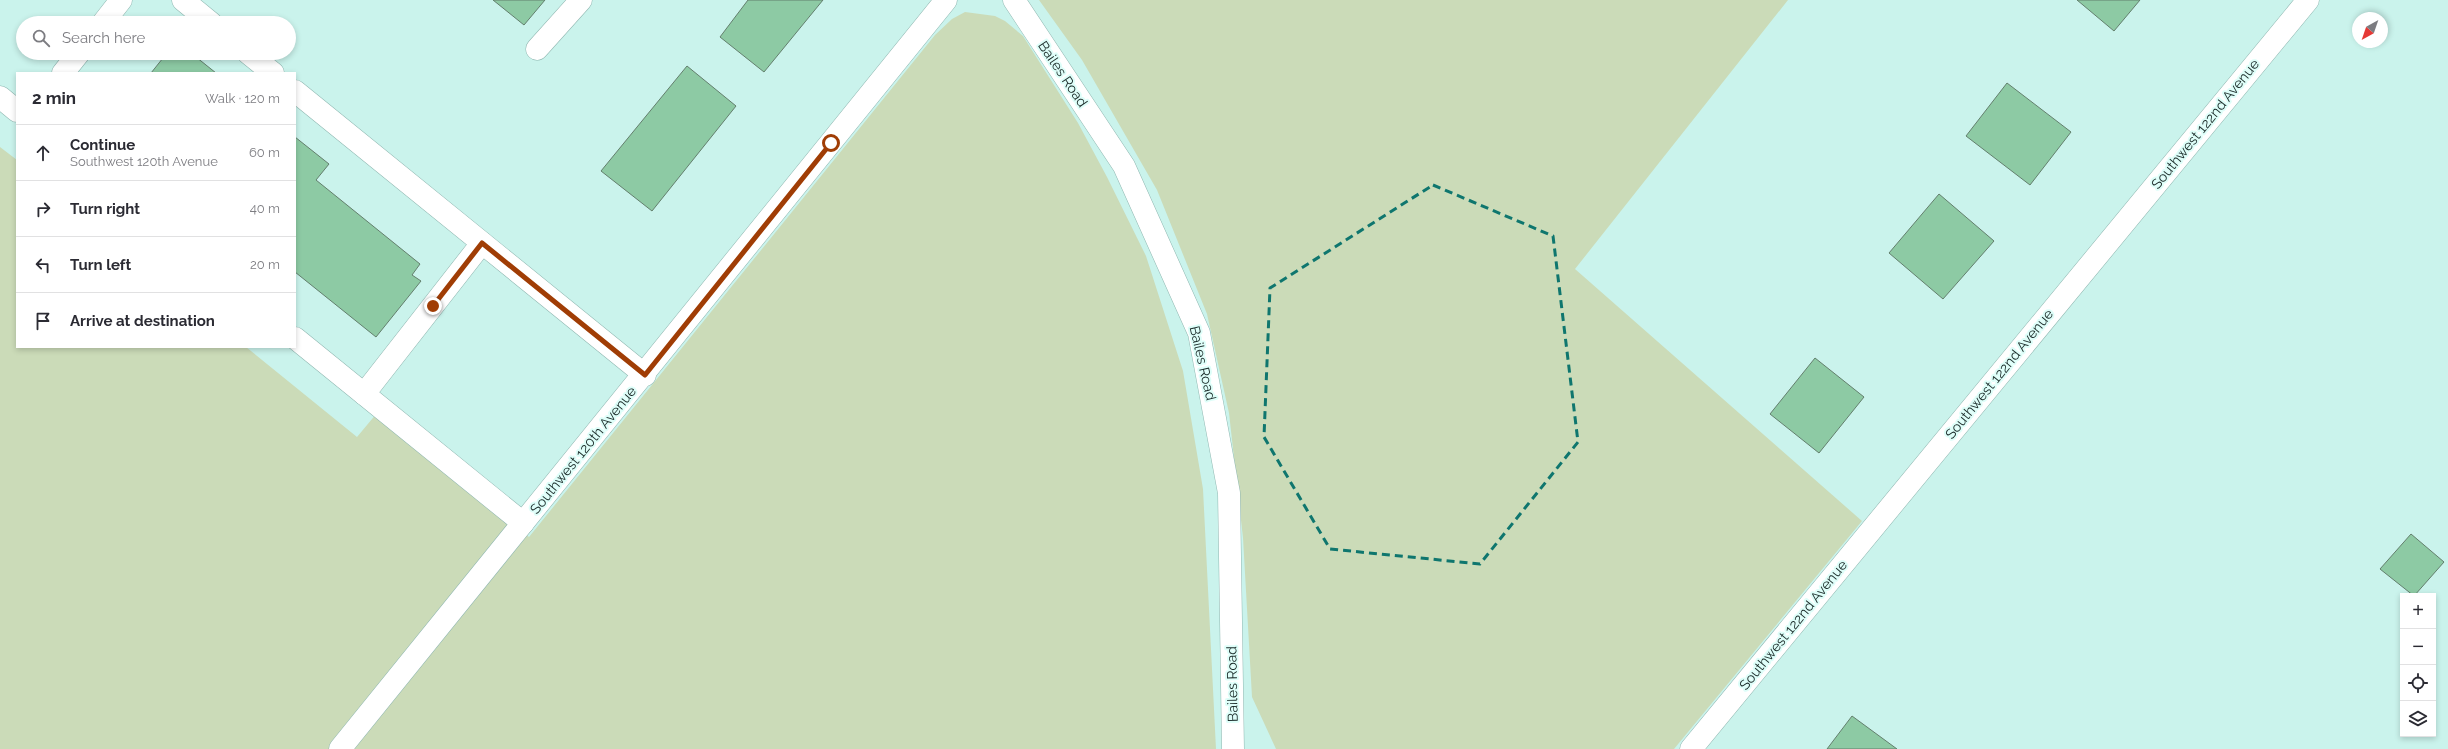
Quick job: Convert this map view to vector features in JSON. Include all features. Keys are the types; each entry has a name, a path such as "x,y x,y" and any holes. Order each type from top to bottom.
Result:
{"street":[{"path":"109,16 122,0"},
{"path":"183,0 202,16"},
{"path":"537,49 581,0"},
{"name":"Southwest 120th Avenue","path":"340,749 645,375 946,0"},
{"name":"Bailes Road","path":"1014,0 1124,166 1199,333 1229,494 1234,748"},
{"name":"Southwest 122nd Avenue","path":"1690,749 2308,0"},
{"path":"64,72 73,60"},
{"path":"257,60 272,72"},
{"path":"296,92 645,375"},
{"path":"0,97 16,110"},
{"path":"364,394 482,243"},
{"path":"296,339 524,523"}],"highlighted area":[{"path":"1433,185 1553,236 1578,442 1480,564 1330,549 1264,437 1270,288"}],"green space":[{"path":"1039,0 1788,0 1575,269 1862,521 1674,749 1276,749 1252,697 1243,538 1229,413 1207,314 1157,190 1082,60"},
{"path":"965,12 995,16 1005,21 1023,36 1078,123 1107,177 1146,256 1183,371 1203,489 1216,749 0,749 0,147 16,159 16,348 247,348 357,437 377,413 529,537 935,35 952,19"}],"building":[{"path":"493,0 545,0 524,25"},
{"path":"748,0 823,0 764,72 720,37"},
{"path":"2077,0 2140,0 2114,31"},
{"path":"161,60 200,60 215,72 152,72"},
{"path":"687,66 736,106 652,211 601,171"},
{"path":"2007,83 2071,132 2030,185 1966,136"},
{"path":"296,138 329,164 316,180 420,264 412,275 421,281 376,337 296,273"},
{"path":"1939,194 1994,241 1943,299 1889,253"},
{"path":"1815,358 1864,397 1819,453 1770,414"},
{"path":"2411,534 2444,562 2417,593 2410,593 2380,569"},
{"path":"1852,716 1897,749 1827,749"}],"route":[{"path":"433,306 482,243 645,375 831,143"}]}
